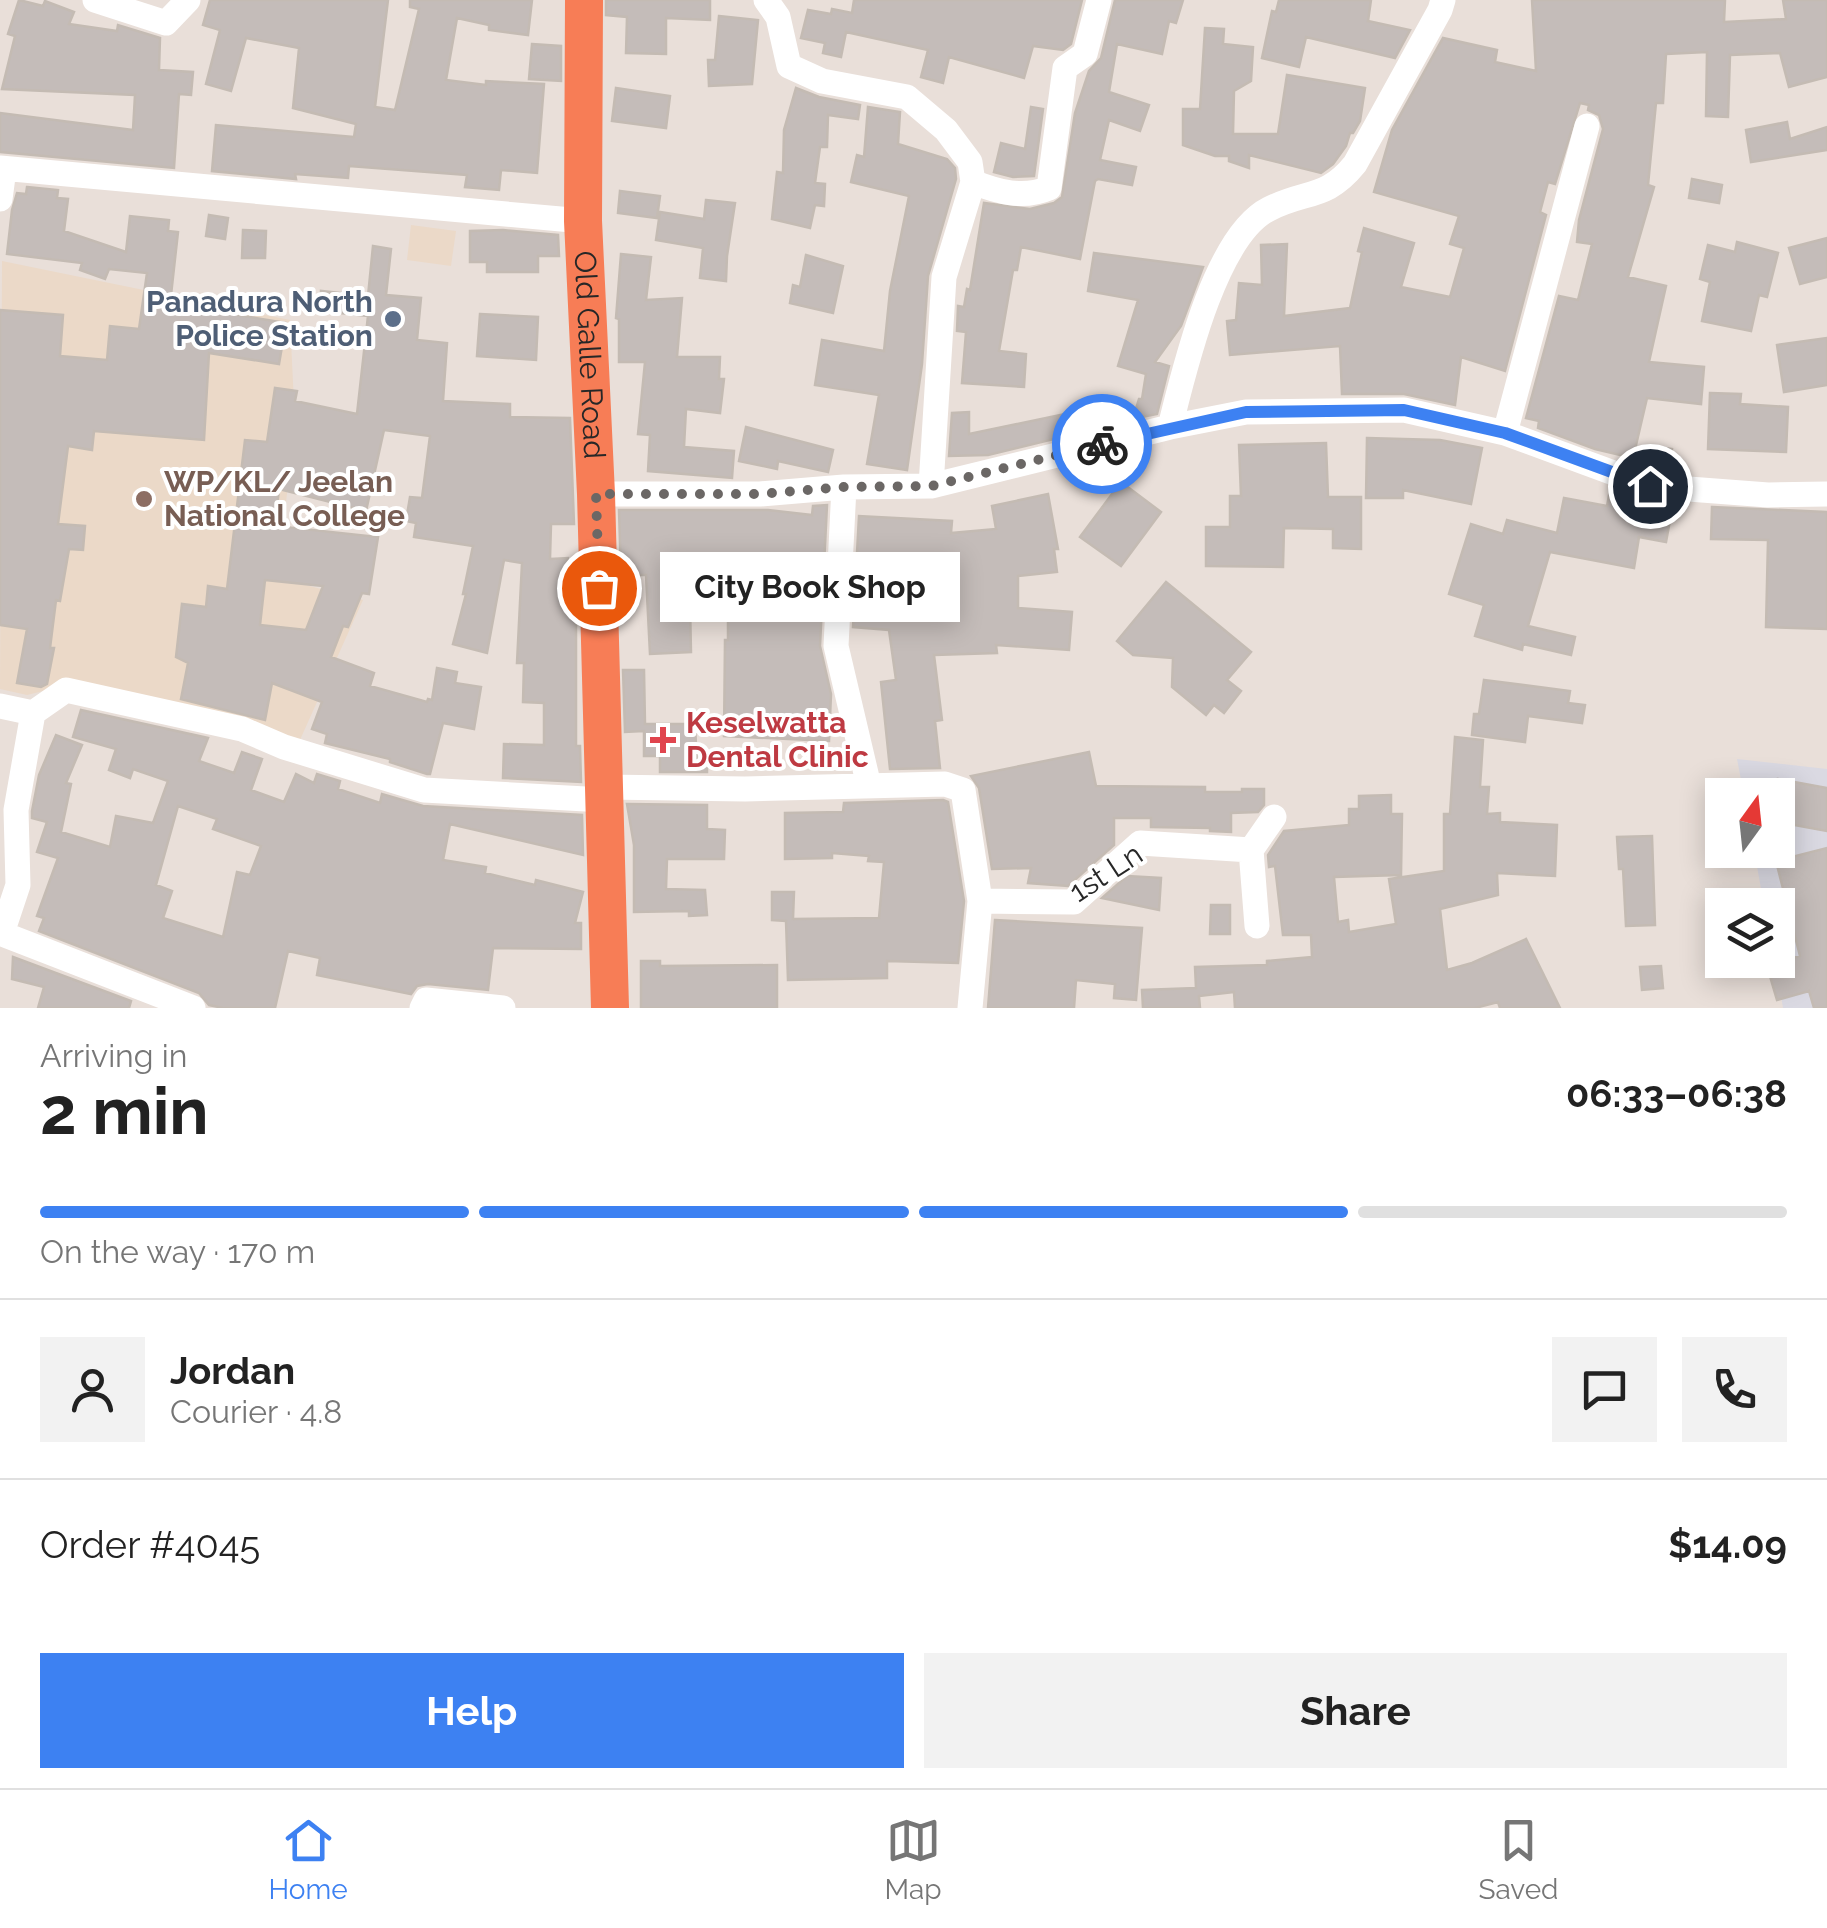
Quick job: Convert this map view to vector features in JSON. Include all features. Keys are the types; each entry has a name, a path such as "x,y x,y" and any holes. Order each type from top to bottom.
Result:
{"highway":[{"name":"Old Galle Road","path":"584,0 583,221 596,494 610,1008"}],"street":[{"path":"95,0 166,23 188,0"},
{"path":"766,0 778,17 789,66 822,81 906,96 946,130 970,162 973,182 944,277 932,486"},
{"path":"973,182 997,191 1033,195 1049,188 1065,68 1085,54 1100,0"},
{"path":"1170,427 1218,271 1242,232 1267,210 1338,185 1355,164 1443,0"},
{"path":"1505,433 1587,126"},
{"path":"0,198 2,169 583,221"},
{"path":"596,494 760,494 844,487 932,486 1246,412 1404,410 1505,433 1650,486 1768,495 1827,494"},
{"path":"844,487 836,646 869,786"},
{"path":"194,1008 1,933 18,884 16,810 33,713 66,690 242,728 284,748 424,790 605,794 945,784 964,790 980,901 970,1008"},
{"path":"0,706 33,713"},
{"path":"1256,926 1251,850 1274,817"},
{"name":"1st Ln","path":"980,901 1074,902 1140,843 1251,850"},
{"path":"422,1008 426,1000 503,1008"}],"shaded area":[{"path":"411,225 456,231 451,266 407,260"},
{"name":"WP/KL/ Jeelan National College","path":"2,261 290,320 295,424 277,581 363,600 299,742 67,685 27,695 0,689"},
{"path":"1737,759 1827,769 1827,1008 1783,1008 1778,978 1795,978 1795,888 1761,888 1757,868 1795,868 1795,778 1741,778"}],"building":[{"path":"19,0 43,6 45,1 74,12 69,24 117,31 118,25 160,38 159,70 193,72 191,95 179,94 174,168 0,152 0,113 133,130 135,95 2,89 15,36 8,34"},
{"path":"210,0 388,0 375,107 395,110 419,9 410,7 410,0 532,0 528,35 489,30 489,25 457,18 446,80 486,85 486,81 544,84 537,173 501,170 499,190 465,187 467,175 349,166 348,178 295,174 296,179 212,171 216,125 354,137 356,124 293,108 299,48 246,38 231,91 206,84 220,30 203,25"},
{"path":"606,0 710,0 710,20 666,18 666,54 626,53 627,17 606,15"},
{"path":"854,0 1082,0 1071,44 1063,50 1033,46 1024,78 949,57 943,83 921,77 928,50 846,32 841,57 823,53 825,43 801,38 808,10 852,13"},
{"path":"1115,0 1183,0 1176,23 1169,21 1162,54 1117,44 1109,92 1149,105 1140,131 1109,120 1100,160 1136,167 1132,185 1095,181 1080,259 1021,247 1017,270 1013,270 999,351 1026,354 1024,387 962,383 966,332 957,331 958,306 964,307 967,289 970,290 984,203 1030,209 1062,197 1075,113 1089,71 1101,58"},
{"path":"1279,0 1371,0 1368,21 1410,30 1395,58 1306,37 1299,67 1262,58 1272,11 1276,12"},
{"path":"1532,0 1725,0 1724,22 1786,19 1783,0 1827,0 1827,77 1789,87 1780,53 1730,55 1728,117 1706,116 1707,52 1666,54 1663,103 1656,103 1648,185 1654,187 1628,277 1666,286 1649,362 1704,367 1701,404 1647,398 1633,458 1538,428 1539,421 1526,418 1559,296 1578,300 1592,244 1577,242 1603,129 1599,115 1588,110 1589,105 1580,103 1555,184 1548,182 1540,212 1546,215 1505,371 1461,357 1455,405 1404,394 1342,394 1340,346 1230,355 1227,321 1236,320 1239,283 1262,285 1261,245 1287,244 1284,316 1350,308 1364,228 1414,243 1401,287 1450,297 1464,248 1450,244 1459,216 1374,192 1392,130 1443,38 1497,50 1495,62 1536,71"},
{"path":"719,16 758,20 752,84 709,86 708,60 715,60"},
{"path":"1205,28 1224,29 1223,44 1253,47 1251,81 1234,91 1233,134 1278,134 1287,75 1365,88 1360,121 1333,164 1321,173 1249,155 1249,168 1229,161 1229,156 1215,156 1183,145 1183,109 1200,109"},
{"path":"532,44 561,46 561,81 529,79"},
{"path":"616,88 670,96 666,128 612,121"},
{"path":"796,88 860,105 858,119 828,115 827,147 820,147 815,183 825,184 824,206 815,205 810,228 772,219 777,172 783,173 784,130"},
{"path":"868,107 900,112 898,144 947,159 955,168 956,179 928,276 922,364 907,470 867,464 879,395 815,385 822,340 884,351 890,291 909,196 851,182 857,155 864,157"},
{"path":"1031,107 1043,109 1034,176 1013,177 994,172 1001,143 1025,149"},
{"path":"1787,122 1790,139 1827,127 1827,150 1751,162 1746,130"},
{"path":"1692,179 1722,185 1719,203 1689,198"},
{"path":"27,187 58,190 57,198 68,199 64,231 126,252 130,216 169,220 168,231 178,232 170,304 286,323 279,364 209,353 204,440 94,431 92,450 68,446 58,524 85,526 83,550 69,549 60,601 56,600 50,648 54,648 47,684 41,687 17,683 27,629 0,625 0,310 63,315 60,356 107,360 110,326 139,329 147,273 109,269 105,279 80,270 82,263 7,254 17,193 26,194"},
{"path":"620,191 660,196 657,218 618,213"},
{"path":"706,200 735,203 726,281 700,278 703,248 656,240 660,212 704,219"},
{"path":"209,215 228,218 225,239 206,236"},
{"path":"243,230 266,231 265,258 242,258"},
{"path":"470,231 558,235 559,256 538,256 538,272 487,272 487,262 470,262"},
{"path":"1827,238 1827,277 1800,284 1789,248"},
{"path":"1737,242 1778,253 1767,297 1759,295 1751,331 1702,321 1710,282 1700,279 1708,245 1735,252"},
{"path":"373,246 391,249 386,295 421,298 417,340 447,343 443,401 510,404 510,417 570,418 574,524 551,524 550,559 568,558 570,597 576,597 576,746 580,746 581,782 503,778 504,744 544,745 544,703 523,702 524,663 517,663 522,563 504,560 487,653 453,644 473,546 414,537 416,523 406,521 410,497 422,498 430,436 384,430 366,511 279,489 275,526 378,537 369,594 362,593 331,657 374,673 370,686 427,702 432,700 437,668 457,672 455,683 481,687 474,729 443,723 427,774 390,759 325,743 327,734 312,729 322,702 272,683 265,720 181,699 188,663 176,657 182,604 206,607 208,586 227,589 245,440 267,442 275,388 297,391 295,401 357,414 368,316 320,311 321,291 368,296","holes":["265,580 323,586 306,630 260,625"]},
{"path":"1094,253 1203,267 1181,326 1155,362 1169,366 1157,414 1134,415 1142,399 1146,374 1118,366 1138,300 1088,291"},
{"path":"621,254 651,257 646,300 682,298 677,357 720,357 719,379 724,379 720,413 686,409 684,447 734,451 732,478 648,471 650,435 638,434 645,362 619,362 616,318"},
{"path":"806,255 843,266 833,313 790,303 793,285 800,287"},
{"path":"480,314 538,317 536,360 477,356"},
{"path":"1827,338 1827,385 1784,392 1777,345"},
{"path":"1710,393 1741,394 1740,404 1788,407 1786,452 1708,449"},
{"path":"1108,405 1111,425 988,455 949,456 952,413 969,412 969,434"},
{"path":"746,427 833,450 828,472 778,461 777,469 739,461"},
{"path":"1367,438 1440,440 1482,448 1471,504 1403,490 1403,498 1366,498"},
{"path":"1326,443 1328,497 1361,497 1361,549 1333,548 1333,529 1284,528 1283,567 1206,566 1206,527 1230,527 1230,496 1241,496 1239,445"},
{"path":"1652,446 1672,449 1669,471 1649,469"},
{"path":"1121,482 1161,512 1121,566 1080,537"},
{"path":"1610,490 1644,501 1673,504 1666,542 1639,537 1634,568 1550,552 1528,626 1575,637 1571,655 1523,644 1522,650 1475,636 1484,605 1449,594 1471,524 1503,534 1507,520 1557,533 1564,498 1607,506"},
{"path":"1048,494 1058,549 1054,549 1057,572 1018,576 1018,608 1072,612 1069,650 996,645 997,653 934,655 942,720 935,721 940,768 890,769 881,682 896,680 889,630 853,627 859,516 952,521 951,533 996,529 992,506","holes":["899,562 940,563 941,599 897,596"]},
{"path":"827,505 820,646 831,694 829,741 724,736 728,640 725,605 734,559 689,557 691,652 650,654 646,575 621,575 619,510 768,510 812,515 813,506","holes":["755,566 806,569 802,616 745,616"]},
{"path":"1712,507 1827,512 1827,629 1766,627 1768,540 1711,539"},
{"path":"1166,582 1251,652 1227,680 1241,691 1224,713 1214,705 1206,715 1172,687 1173,658 1133,655 1117,641"},
{"path":"623,670 644,670 645,724 695,724 697,767 707,767 707,772 660,772 660,756 644,756 644,731 625,732"},
{"path":"1484,680 1570,691 1568,703 1585,705 1582,723 1528,716 1525,742 1472,735"},
{"path":"81,710 208,738 199,761 234,773 242,752 262,759 251,790 284,802 296,774 314,783 317,774 340,781 338,789 380,803 382,794 423,806 582,815 583,855 450,824 443,860 486,867 485,873 535,885 536,880 583,892 575,923 581,923 581,949 493,948 488,990 428,984 417,986 411,994 317,975 320,958 288,951 275,1008 209,1005 199,993 39,931 44,918 37,916 58,858 37,852 47,822 32,818 32,811 39,775 56,735 82,745 66,783 71,784 61,832 110,847 116,816 153,823 168,781 133,769 130,778 109,770 116,749 73,737","holes":["178,806 217,819 213,829 261,846 250,875 237,872 223,937 163,918 172,891 156,885"]},
{"path":"1455,737 1483,740 1480,787 1489,787 1487,814 1500,813 1500,822 1557,825 1555,876 1497,873 1498,895 1440,909 1447,970 1526,939 1560,1008 1500,1008 1498,1002 1475,1008 1235,1008 1234,992 1199,996 1200,1008 1143,1008 1142,990 1196,988 1195,967 1267,965 1267,961 1312,957 1311,935 1283,935 1275,866 1269,867 1268,855 1284,831 1349,825 1349,809 1359,809 1359,796 1391,795 1391,814 1402,814 1401,875 1334,877 1338,922 1348,920 1349,932 1396,924 1389,879 1444,871 1444,814 1450,814"},
{"path":"1089,752 1096,786 1205,787 1205,792 1264,789 1264,805 1258,812 1231,813 1231,832 1151,827 1151,818 1114,818 1114,845 1068,886 1028,883 1031,868 992,869 979,788 971,776"},
{"path":"1795,782 1827,788 1827,831 1795,825"},
{"path":"948,802 964,901 958,963 887,961 887,978 788,980 786,921 772,920 772,892 794,892 793,919 879,918 884,862 868,861 869,856 832,853 832,858 785,859 785,813 843,812 844,803"},
{"path":"627,804 707,805 707,829 725,830 724,859 667,859 666,889 705,890 707,915 689,916 689,911 634,912 634,845"},
{"path":"1652,836 1655,925 1626,926 1617,837"},
{"path":"1827,848 1827,1008 1814,1008 1809,991 1777,1000 1771,978 1795,978 1795,958 1800,956 1795,936 1795,888 1783,888 1778,868 1795,868 1795,856"},
{"path":"1127,876 1161,878 1159,910 1102,898"},
{"path":"1211,905 1230,905 1230,934 1210,934"},
{"path":"995,920 1142,928 1136,1000 1114,998 1115,984 1076,980 1074,1008 988,1008"},
{"path":"13,957 131,1001 129,1008 38,1008 44,987 12,979"},
{"path":"641,961 660,961 660,966 777,965 777,1008 641,1008"},
{"path":"1661,966 1663,988 1642,990 1640,967"}],"way so far":[{"path":"599,588 596,494 760,494 844,487 932,486 1102,444"}],"place":[{"name":"Panadura North Police Station","path":"393,319"},
{"name":"WP/KL/ Jeelan National College","path":"144,499"},
{"name":"City Book Shop","path":"599,588"},
{"name":"Keselwatta Dental Clinic","path":"663,740"}],"route":[{"path":"1102,444 1246,412 1404,410 1505,433 1650,486"}]}
